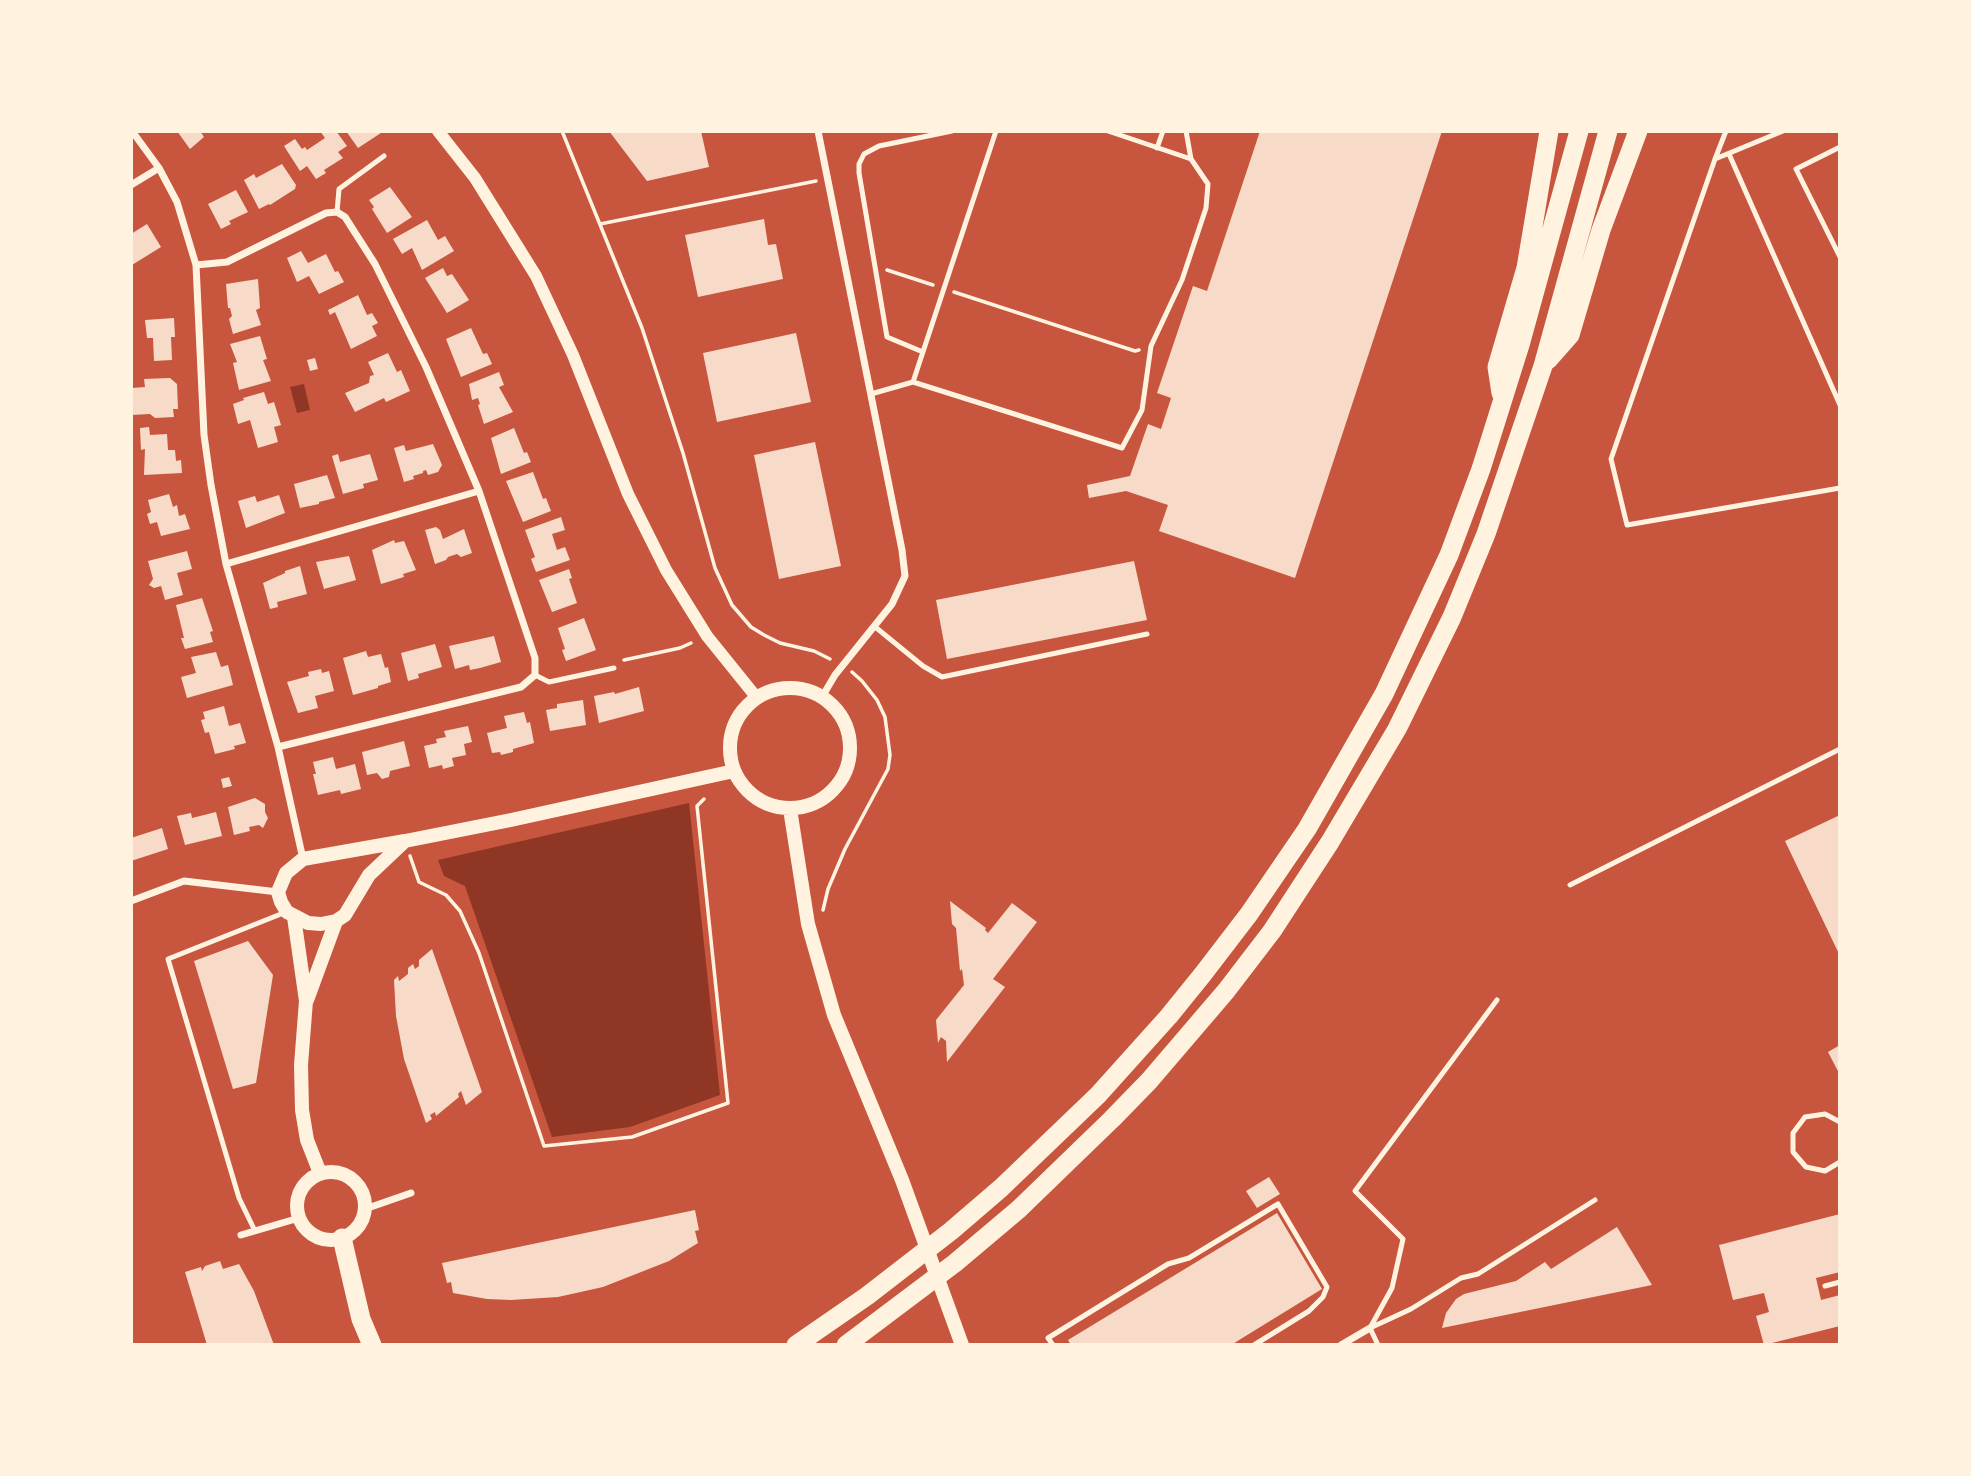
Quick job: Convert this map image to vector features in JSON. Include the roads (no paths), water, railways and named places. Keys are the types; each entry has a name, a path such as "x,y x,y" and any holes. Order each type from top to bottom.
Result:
{"highway":[{"path":"1502,400 1497,368 1526,268 1549,131"},
{"path":"796,1345 895,1275 951,1231 1032,1160 1134,1056 1203,974 1249,914 1307,829 1384,695 1449,555 1481,469 1530,309 1579,131"},
{"path":"846,1345 955,1264 1080,1152 1149,1081 1226,991 1272,931 1373,772 1439,645 1486,534 1543,366 1608,131"},
{"path":"1543,366 1570,335 1601,230 1638,131"},
{"path":"342,1238 361,1320 372,1345"}],"main road":[{"path":"789,688 806,690 822,697 839,712 848,732 850,754 844,776 831,793 812,805 790,809 772,806 756,798 743,786 734,771 729,750 732,730 742,712 757,698 772,691 789,688"},
{"path":"320,1173 307,1140 302,1110 301,1065 306,1001 290,914 278,892 286,873 303,859 510,820 734,771"},
{"path":"790,809 808,924 834,1015 902,1180 962,1345"},
{"path":"290,914 308,923 336,921 345,915 369,875 405,841"},
{"path":"306,1001 336,921"},
{"path":"331,1171 352,1179 360,1187 365,1209 358,1227 342,1238 321,1239 312,1234 299,1218 298,1196 310,1178 331,1171"}],"street":[{"path":"132,131 159,168 177,202 196,265 204,435 226,564 278,747 303,859"},
{"path":"438,131 475,178 536,276 573,355 628,494 666,570 708,636 757,698"},
{"path":"818,131 905,576 899,592 842,666 822,697"},
{"path":"131,185 159,168"},
{"path":"196,265 227,262 327,213 337,212 345,217 375,264 426,366 479,491 535,658 534,675 522,687 278,747"},
{"path":"226,564 479,491"},
{"path":"131,901 184,881 278,892"},
{"path":"365,1209 411,1193"},
{"path":"241,1235 299,1218"},
{"path":"1341,1345 1370,1328"}],"lane":[{"path":"923,352 887,337 859,164 864,154 879,146 952,131"},
{"path":"913,382 996,131"},
{"path":"1108,131 1191,159"},
{"path":"1157,148 1163,131"},
{"path":"871,394 913,382 1122,448 1142,410 1151,346 1182,280 1206,208 1208,184 1191,159 1186,131"},
{"path":"1726,131 1611,459 1627,525 1840,488"},
{"path":"1715,159 1783,131"},
{"path":"1840,147 1796,169 1840,257"},
{"path":"1728,154 1840,405"},
{"path":"337,212 339,189 384,156"},
{"path":"874,626 923,666 942,677 1147,634"},
{"path":"534,675 549,682 614,668"},
{"path":"1570,885 1840,749"},
{"path":"255,1231 239,1198 167,959 290,914"},
{"path":"1370,1328 1392,1288 1404,1239 1354,1191 1497,1000"},
{"path":"1840,1122 1825,1114 1805,1117 1793,1133 1793,1152 1806,1167 1825,1171 1840,1162"},
{"path":"1370,1328 1411,1309 1461,1278 1478,1274 1595,1200"},
{"path":"1053,1345 1048,1338 1168,1264 1189,1258 1278,1204 1327,1287 1323,1297 1308,1311 1256,1344"},
{"path":"1825,1286 1840,1282"},
{"path":"1370,1328 1378,1345"}]}
